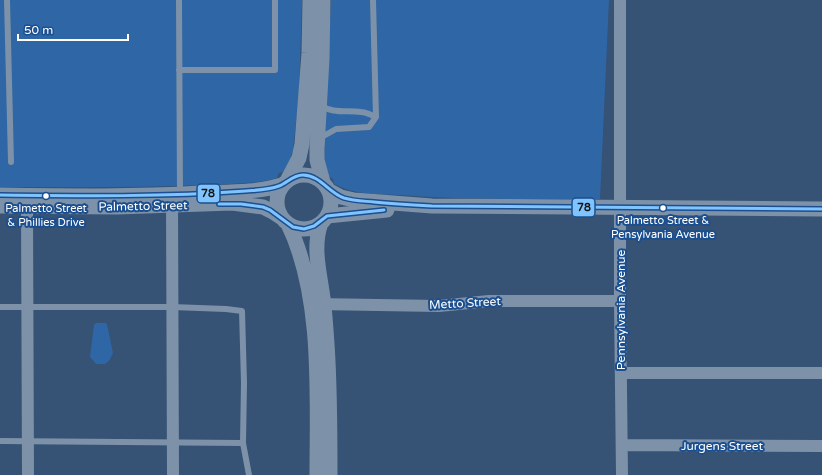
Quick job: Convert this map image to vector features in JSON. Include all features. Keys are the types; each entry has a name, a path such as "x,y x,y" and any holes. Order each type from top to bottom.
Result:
{"street":[{"path":"310,0 309,53 302,144 299,158 278,193 276,201 278,210 299,249 317,304 329,387 330,475"},
{"path":"317,475 315,350 317,304 316,247 318,232 330,208 331,199 325,186 317,160 323,0"},
{"name":"Pennsylvania Avenue","path":"620,0 620,301 622,475"},
{"path":"285,182 297,175 306,175 315,177 341,197 354,200 432,206 822,209"},
{"name":"Palmetto Street","path":"0,206 118,207 274,188 285,182"},
{"name":"Palmetto Street","path":"0,195 232,203 263,207 285,221"},
{"path":"173,475 172,307 176,200"},
{"path":"27,206 28,475"},
{"path":"285,221 296,228 304,229 313,227 324,220 432,206"},
{"name":"Metto Street","path":"317,304 439,306 489,302 620,301"},
{"path":"621,373 822,373"},
{"name":"Jurgens Street","path":"622,445 822,446"}],"lane":[{"path":"7,0 11,162"},
{"path":"176,200 179,0"},
{"path":"179,70 275,70 274,0"},
{"path":"317,139 336,129 369,127 376,117 373,0"},
{"path":"319,104 326,109 336,112 362,112 376,117"},
{"path":"0,306 226,308 242,311 244,383 243,443 248,475"},
{"path":"0,440 243,443"}],"shaded area":[{"path":"0,0 302,0 299,96 293,150 290,160 283,172 279,173 277,178 250,183 153,187 0,187"},
{"path":"331,0 609,0 600,199 449,198 374,194 342,188 334,184 333,179 329,177 324,159"},
{"path":"96,323 107,324 113,353 109,361 105,364 96,364 90,357 94,325"}],"transit line":[{"name":"78","path":"0,195 154,195 262,190 282,185 296,176 303,175 314,178 339,196 352,200 432,206 822,209"},
{"name":"78","path":"219,204 241,204 263,207 270,210 293,227 304,229 314,226 327,216 384,210"}],"place":[{"name":"Palmetto Street & Phillies Drive","path":"46,196"},
{"name":"Palmetto Street & Pensylvania Avenue","path":"663,208"}]}
